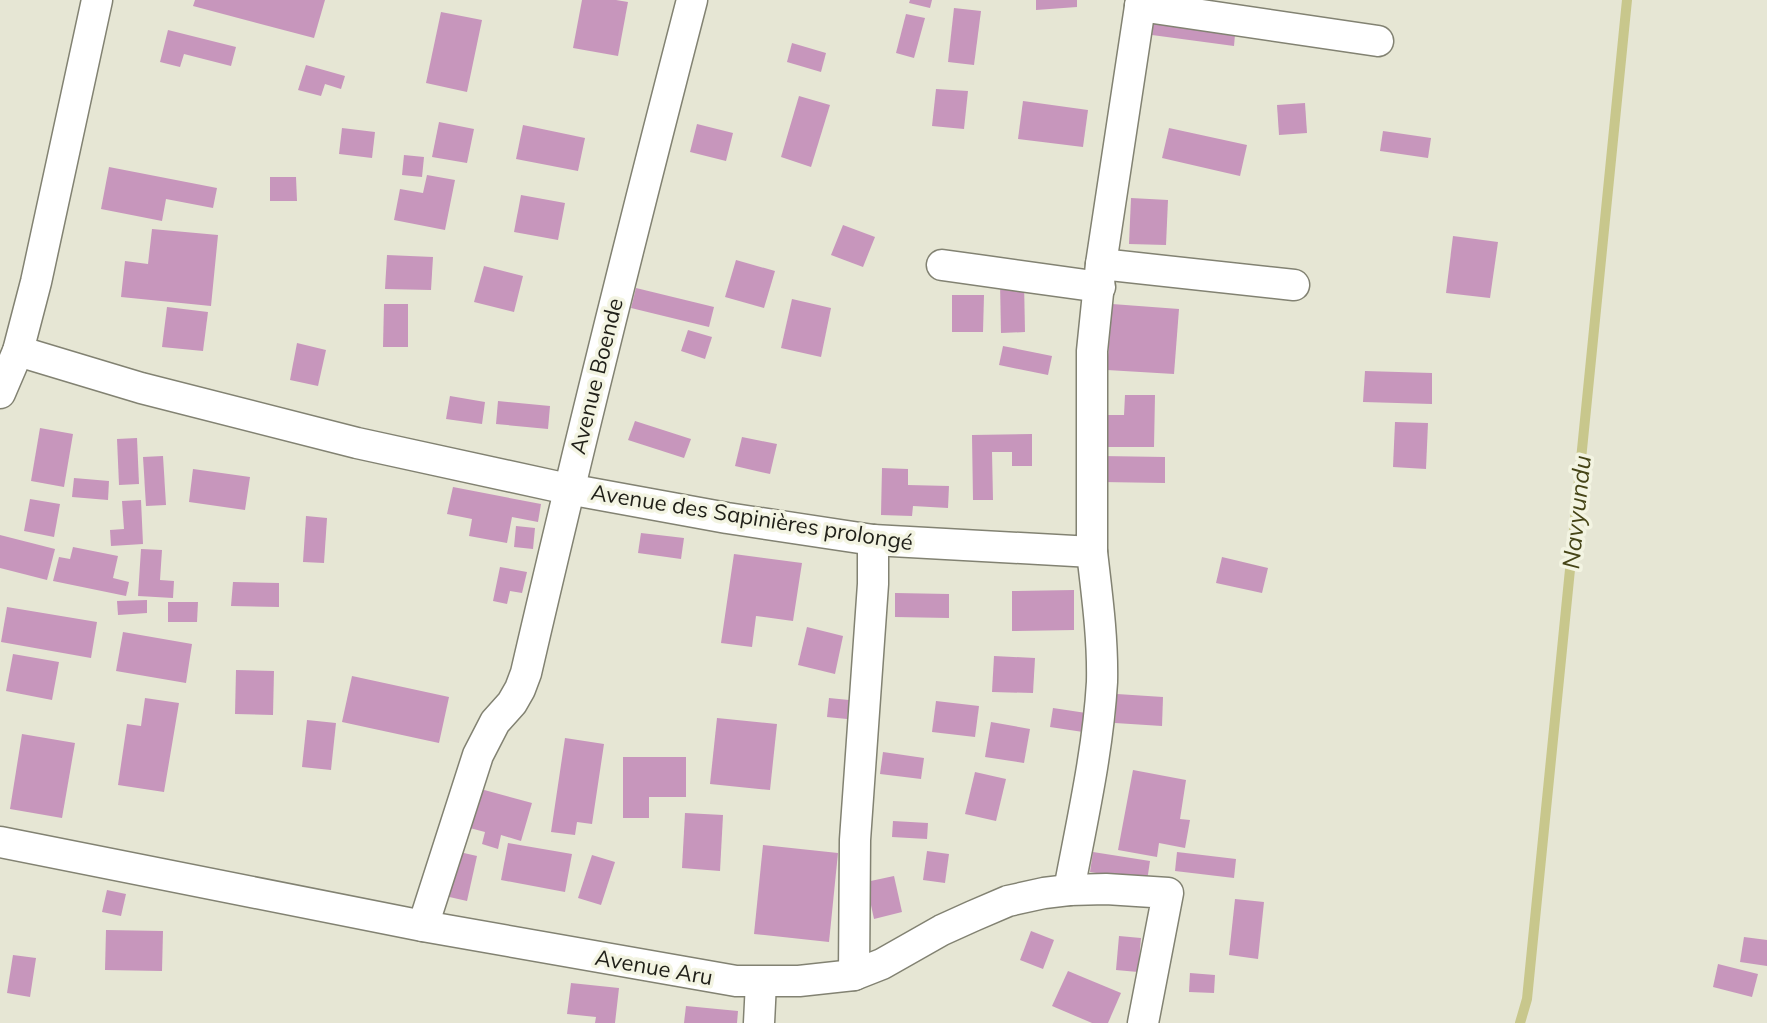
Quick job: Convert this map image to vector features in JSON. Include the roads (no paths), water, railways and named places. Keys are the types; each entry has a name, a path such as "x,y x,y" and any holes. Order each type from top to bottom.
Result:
{"street":[{"path":"0,393 18,351 39,267 97,0"},
{"name":"Avenue Boende","path":"423,926 478,755 495,722 512,703 526,673 568,489 692,0"},
{"path":"1069,890 1098,729 1102,679 1092,552 1092,351 1100,276 1141,3 1378,41"},
{"path":"942,265 1294,285"},
{"name":"Avenue des Sapinières prolongé","path":"18,351 141,388 357,443 568,489 873,540 1092,552"},
{"path":"854,975 855,840 873,584 873,540"},
{"name":"Avenue Aru","path":"0,842 423,926 699,976 761,982 854,975 882,964 942,930 1008,901 1069,890 1168,893 1143,1023"},
{"path":"759,1023 761,982"}],"waterway":[{"name":"Navyundu","path":"1520,1023 1527,999 1627,0"}]}
